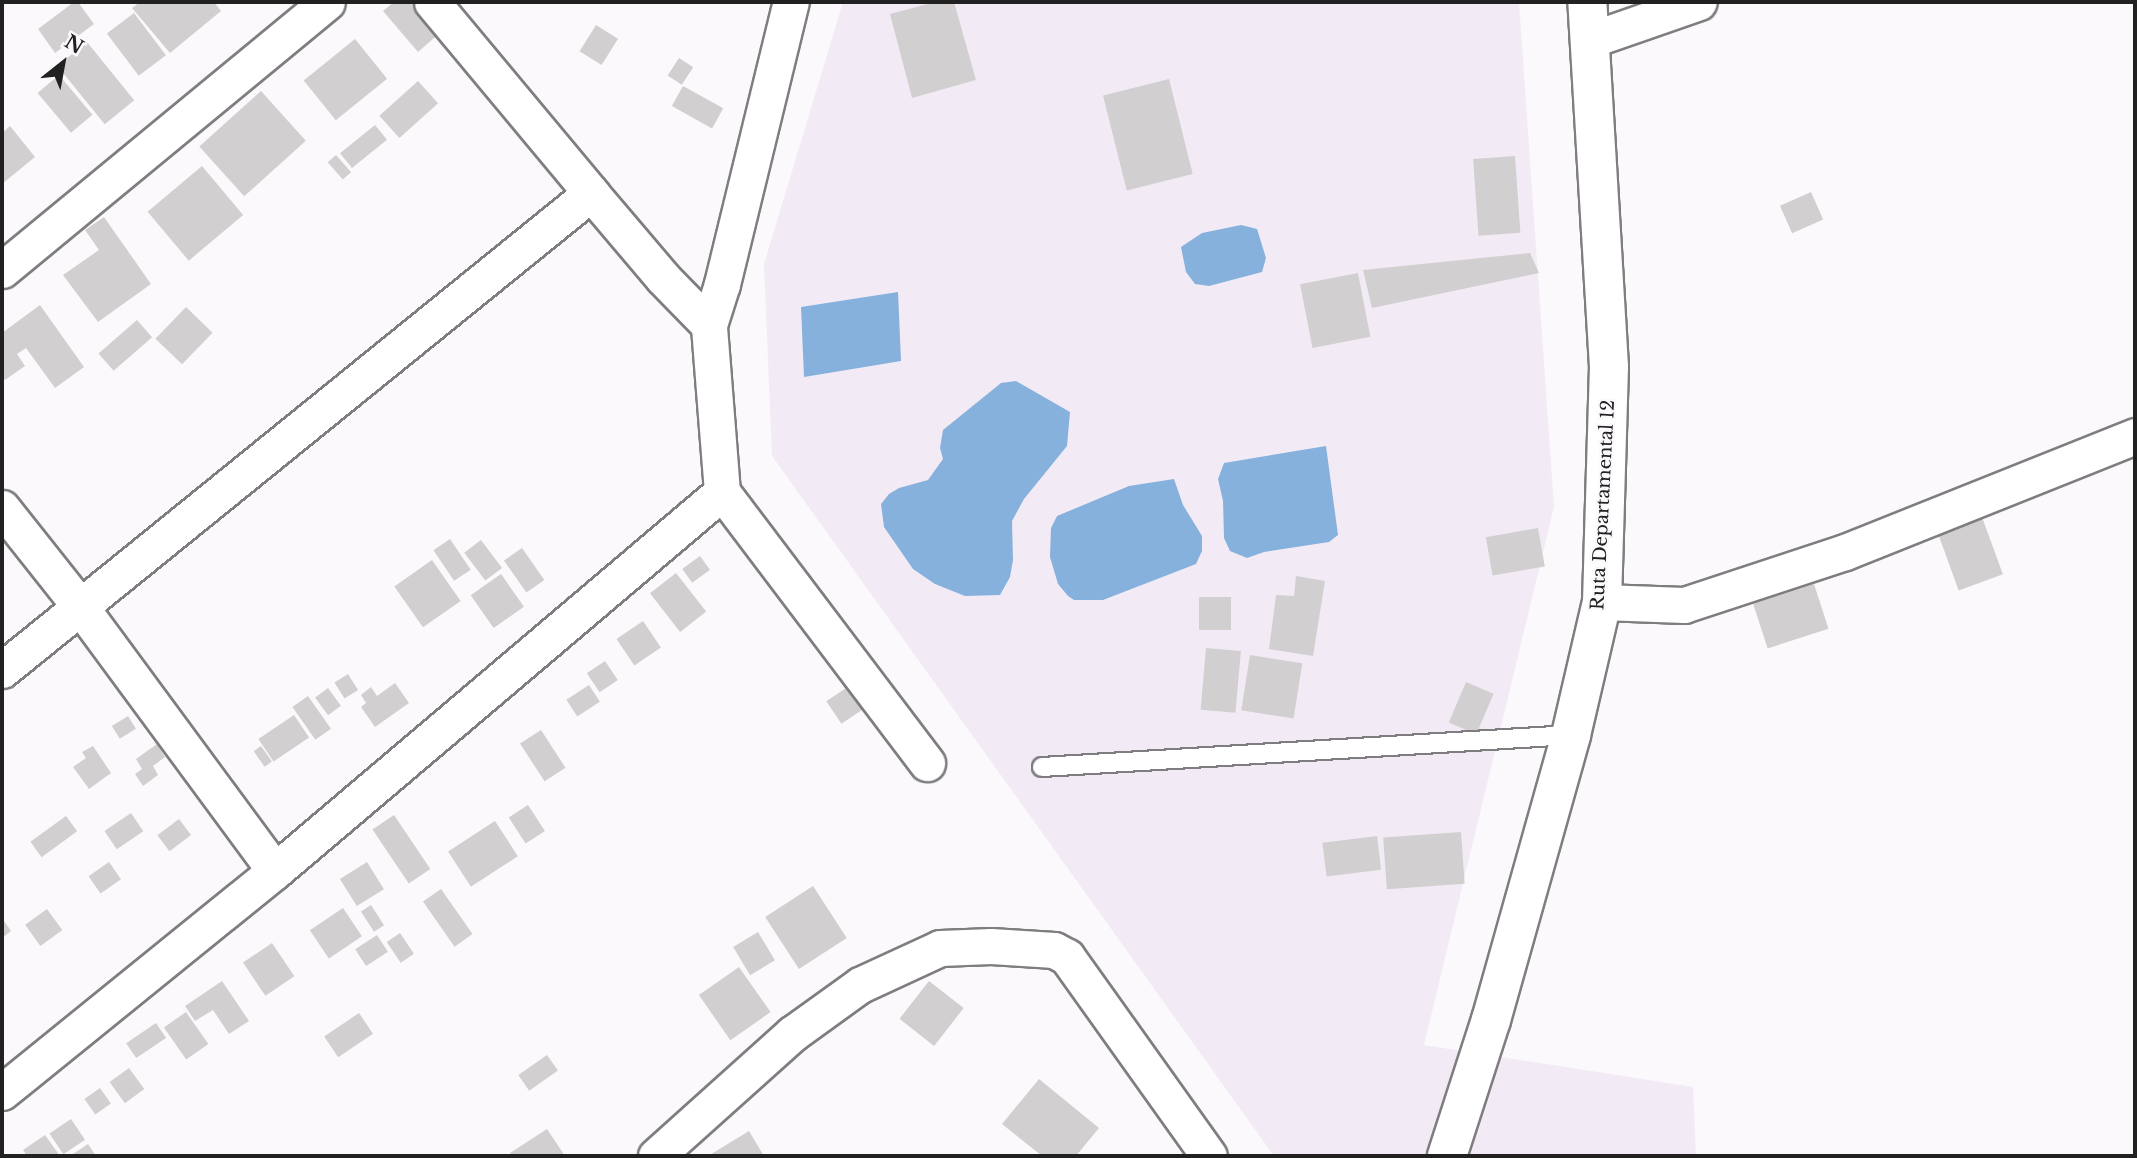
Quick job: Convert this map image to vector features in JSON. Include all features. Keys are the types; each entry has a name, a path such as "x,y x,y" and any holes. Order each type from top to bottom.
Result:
{"main road":[{"name":"Ruta Departamental 12","path":"1447,1156 1491,1020 1571,736 1602,602 1609,367 1587,2"}],"street":[{"path":"2,270 327,2"},
{"path":"432,2 663,278 709,325"},
{"path":"791,2 722,284 709,325 722,492 927,763"},
{"path":"1590,40 1699,2"},
{"path":"2,670 591,193"},
{"path":"1602,602 1684,605 1845,552 2135,436"},
{"path":"2,1092 275,872 722,492"},
{"path":"2,508 79,605 275,872"},
{"path":"656,1156 792,1034 860,985 940,948 991,946 1054,950 1067,957 1209,1156"}],"lane":[{"path":"1042,767 1571,736"}],"shaded area":[{"path":"843,2 1519,2 1554,507 1424,1045 1693,1087 1696,1156 1274,1156 772,456 764,264"}],"water":[{"path":"1241,225 1257,229 1266,258 1262,272 1209,286 1195,284 1186,272 1181,247 1202,233"},
{"path":"898,292 901,361 804,377 801,307"},
{"path":"1016,381 1070,412 1067,446 1024,499 1012,521 1013,560 1010,577 1000,595 965,596 935,584 913,569 884,527 881,504 889,494 899,488 928,480 943,459 940,448 943,430 1001,383"},
{"path":"1326,446 1338,535 1329,542 1264,552 1247,558 1230,551 1224,538 1223,501 1218,479 1224,463"},
{"path":"1174,479 1183,505 1202,536 1202,551 1196,564 1103,600 1074,600 1068,596 1058,584 1050,557 1051,528 1057,516 1129,486"}],"building":[{"path":"74,2 78,2 94,24 55,53 38,29"},
{"path":"140,2 214,2 221,11 170,53 132,8"},
{"path":"394,2 415,2 441,32 418,52 383,11"},
{"path":"935,2 954,2 976,80 912,98 890,14"},
{"path":"134,13 166,55 139,76 107,33"},
{"path":"596,25 618,39 602,65 580,51"},
{"path":"355,39 387,79 336,120 304,81"},
{"path":"87,42 134,100 105,124 57,66"},
{"path":"679,58 693,67 682,85 668,76"},
{"path":"59,75 92,115 71,133 38,93"},
{"path":"1169,79 1193,174 1127,191 1103,95"},
{"path":"418,81 438,103 399,138 379,116"},
{"path":"683,86 723,108 712,128 672,106"},
{"path":"261,91 306,141 244,196 199,147"},
{"path":"375,125 387,140 352,168 340,153"},
{"path":"10,126 35,157 2,184 2,133"},
{"path":"336,155 351,172 343,180 328,162"},
{"path":"1515,156 1520,233 1478,236 1473,159"},
{"path":"202,166 243,215 189,261 148,212"},
{"path":"1811,192 1823,219 1792,233 1780,206"},
{"path":"104,217 151,284 98,322 63,275 99,250 85,230"},
{"path":"1530,253 1539,273 1372,308 1363,270"},
{"path":"1358,273 1370,337 1312,348 1300,284"},
{"path":"40,305 84,367 55,388 26,348 17,354 25,366 5,380 2,375 2,333"},
{"path":"186,307 213,333 182,364 155,339"},
{"path":"137,320 152,337 114,371 99,353"},
{"path":"1982,517 2003,574 1959,590 1938,533"},
{"path":"1538,528 1545,566 1493,576 1486,537"},
{"path":"450,539 471,570 454,581 433,550"},
{"path":"481,540 502,568 485,581 464,553"},
{"path":"522,548 544,580 526,593 504,561"},
{"path":"700,556 710,570 692,583 682,569"},
{"path":"432,560 461,601 423,627 394,586"},
{"path":"676,573 706,612 680,632 650,593"},
{"path":"501,574 524,607 494,628 471,595"},
{"path":"1296,576 1325,581 1313,656 1269,649 1276,595 1294,596"},
{"path":"1814,584 1829,629 1768,648 1753,604"},
{"path":"1199,597 1231,597 1231,630 1199,630"},
{"path":"643,621 661,648 634,665 616,639"},
{"path":"1206,648 1241,651 1235,713 1201,710"},
{"path":"1250,655 1302,663 1294,719 1241,710"},
{"path":"605,661 618,680 600,692 587,673"},
{"path":"348,674 358,690 344,699 334,682"},
{"path":"1466,682 1494,694 1476,734 1449,723"},
{"path":"395,683 409,703 375,727 361,707 366,703 361,695 371,687 377,696"},
{"path":"852,684 867,706 841,724 826,701"},
{"path":"589,685 600,702 577,716 566,700"},
{"path":"328,688 341,706 328,715 315,697"},
{"path":"308,696 331,729 315,740 292,707"},
{"path":"294,715 309,737 273,761 258,739"},
{"path":"128,716 136,729 120,739 112,726"},
{"path":"541,730 566,768 545,781 520,744"},
{"path":"157,744 165,757 153,766 158,775 143,786 135,774 142,769 136,759"},
{"path":"93,746 111,773 89,789 73,767 86,758 82,752"},
{"path":"261,746 272,762 265,767 254,751"},
{"path":"528,805 545,831 526,844 509,818"},
{"path":"131,813 143,831 117,849 104,831"},
{"path":"394,815 430,869 409,883 372,830"},
{"path":"66,816 77,831 42,857 30,842"},
{"path":"179,819 191,835 169,851 157,835"},
{"path":"495,821 518,856 471,887 448,851"},
{"path":"1461,832 1465,884 1387,889 1383,837"},
{"path":"1377,836 1381,870 1327,876 1322,843"},
{"path":"109,862 121,879 101,894 89,876"},
{"path":"367,862 384,889 357,906 340,879"},
{"path":"813,886 847,938 799,969 765,917"},
{"path":"441,889 473,934 455,947 423,902"},
{"path":"371,905 384,925 374,932 361,912"},
{"path":"343,908 362,936 329,959 310,930"},
{"path":"47,909 62,930 40,946 25,925"},
{"path":"2,918 11,931 2,938"},
{"path":"758,932 775,960 750,975 733,947"},
{"path":"400,933 414,954 401,963 387,942"},
{"path":"377,935 388,952 366,966 355,949"},
{"path":"272,943 294,976 265,996 243,963"},
{"path":"739,967 771,1012 730,1040 699,995"},
{"path":"222,981 249,1021 229,1034 213,1010 195,1021 185,1006"},
{"path":"929,981 964,1008 934,1046 899,1019"},
{"path":"186,1012 208,1044 186,1059 164,1027"},
{"path":"359,1013 373,1034 338,1057 324,1036"},
{"path":"156,1023 166,1038 136,1058 126,1043"},
{"path":"547,1055 558,1071 529,1091 518,1075"},
{"path":"129,1068 144,1089 125,1103 110,1082"},
{"path":"1039,1079 1099,1128 1076,1156 1042,1156 1002,1124"},
{"path":"100,1088 111,1104 95,1114 84,1099"},
{"path":"71,1119 85,1140 63,1154 49,1134"},
{"path":"547,1129 565,1156 512,1156 510,1153"},
{"path":"749,1131 764,1156 708,1156"},
{"path":"45,1135 60,1156 27,1156 23,1150"},
{"path":"88,1144 96,1156 70,1156"}]}
